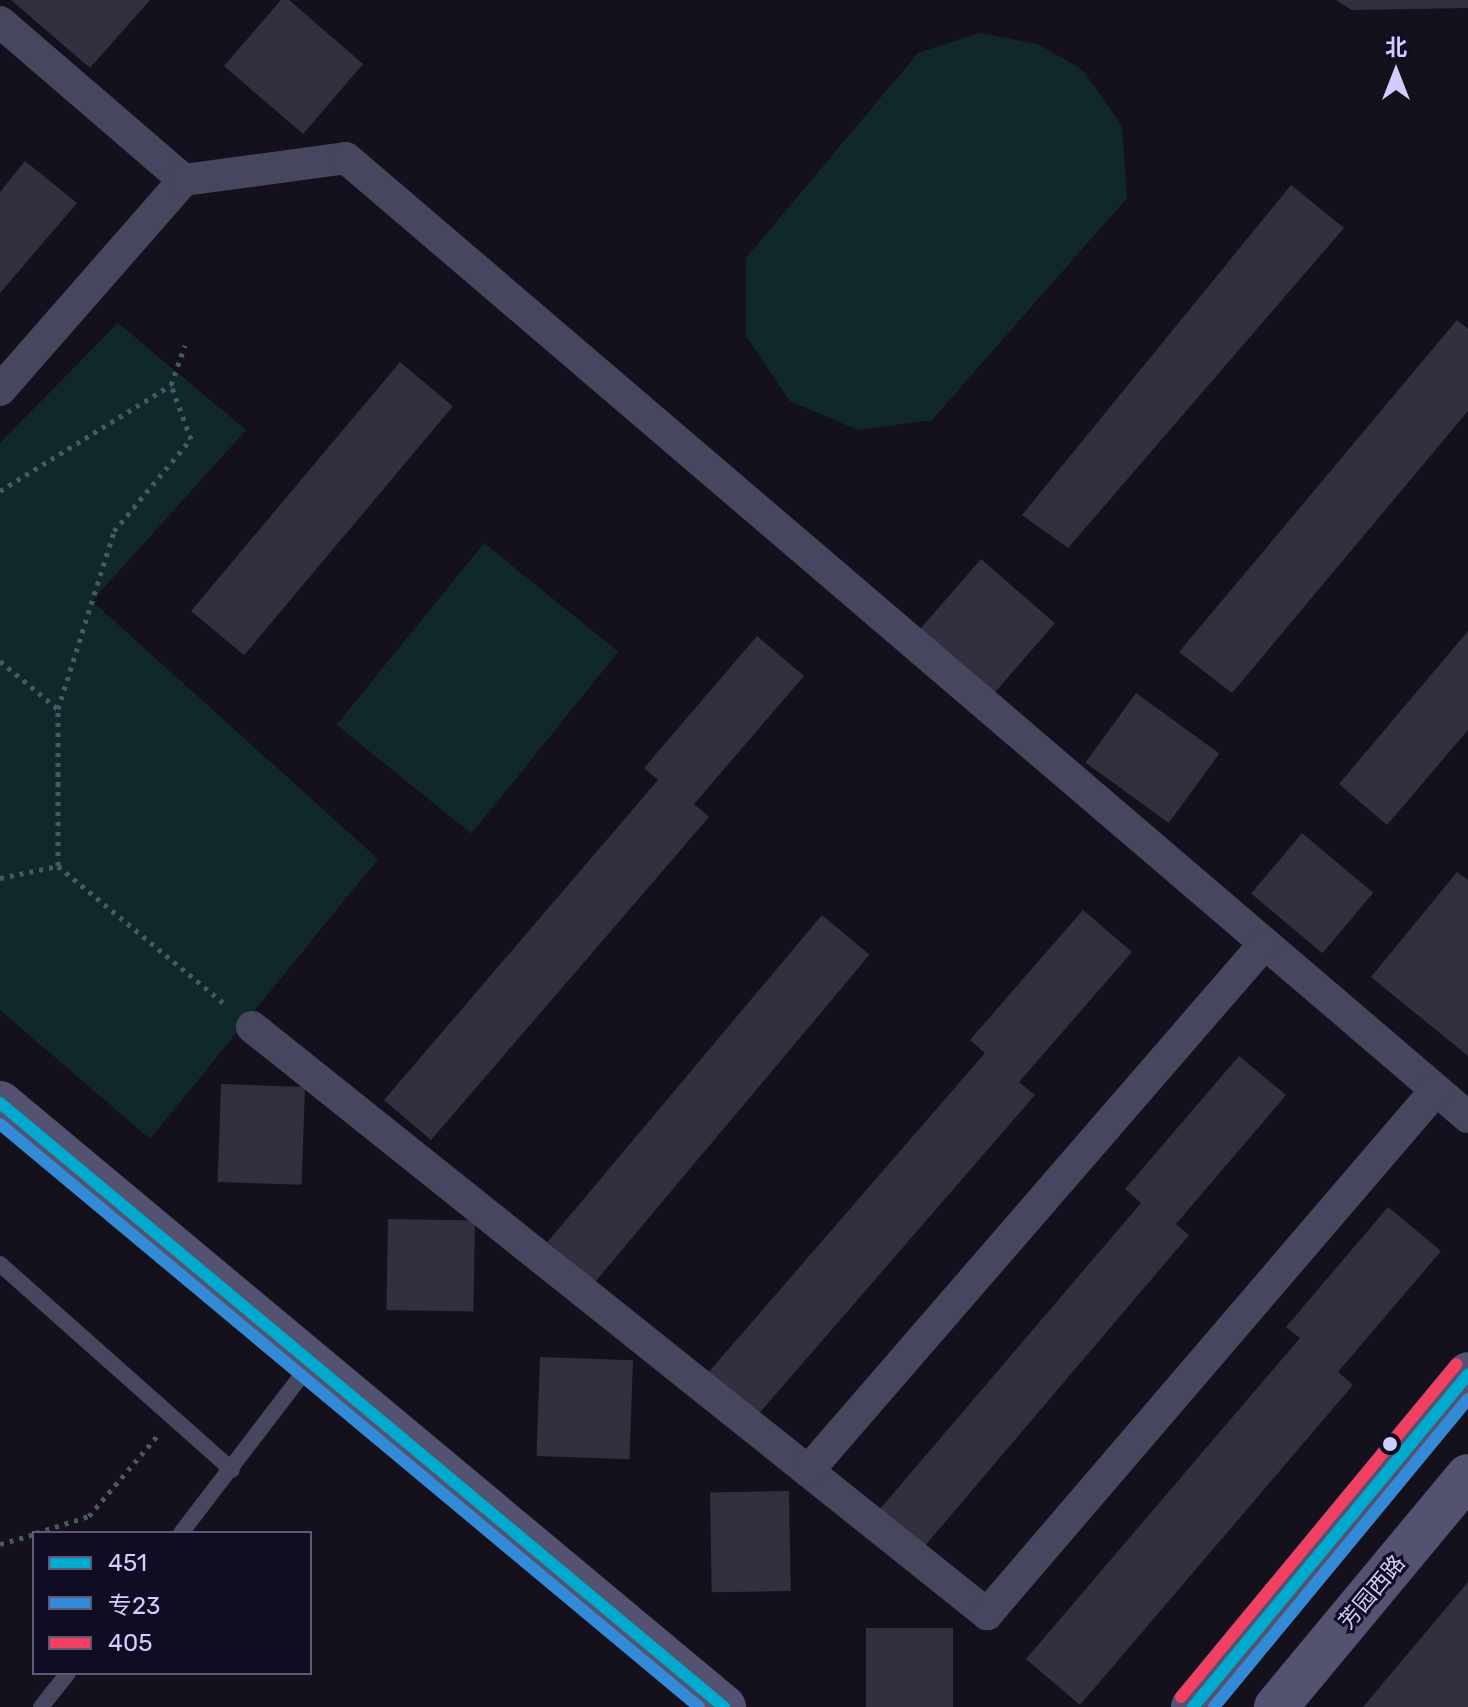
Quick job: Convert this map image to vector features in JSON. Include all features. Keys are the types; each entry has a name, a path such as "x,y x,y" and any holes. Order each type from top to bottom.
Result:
{"main road":[{"path":"0,1103 724,1707"},
{"path":"1193,1707 1468,1374"},
{"name":"芳园西路","path":"1276,1707 1468,1476"}],"street":[{"path":"0,22 184,180"},
{"path":"0,390 184,180 346,158 1468,1117"},
{"path":"808,1471 1265,943"},
{"path":"252,1027 987,1614 1436,1090"}],"lane":[{"path":"0,1264 232,1470"},
{"path":"183,1531 311,1363"},
{"path":"41,1707 66,1675"}],"path":[{"path":"0,491 171,385 185,345"},
{"path":"58,866 58,709 114,531 191,439 171,385"},
{"path":"0,661 58,709"},
{"path":"0,878 58,866"},
{"path":"58,866 252,1027"},
{"path":"41,1531 89,1516 173,1417"},
{"path":"0,1544 32,1534"}],"green space":[{"path":"979,33 1038,44 1083,70 1122,126 1127,198 932,420 858,430 790,401 746,336 746,258 918,53"},
{"path":"118,323 246,430 92,601 378,859 150,1139 0,1010 0,443"},
{"path":"484,543 618,652 471,834 337,725"}],"building":[{"path":"11,0 150,0 90,68"},
{"path":"281,0 289,0 363,64 303,134 224,66"},
{"path":"1336,0 1468,0 1468,8 1352,10"},
{"path":"25,161 77,203 0,293 0,192"},
{"path":"1291,185 1344,228 1068,548 1022,515"},
{"path":"1457,320 1468,329 1468,411 1232,693 1179,652"},
{"path":"400,362 453,406 244,655 191,611"},
{"path":"981,559 1055,623 993,694 919,630"},
{"path":"1468,631 1468,730 1387,825 1339,784"},
{"path":"757,636 804,676 694,804 709,817 431,1140 384,1100 658,780 644,768"},
{"path":"1136,693 1219,754 1169,823 1085,763"},
{"path":"1302,833 1373,893 1322,953 1251,894"},
{"path":"1457,872 1468,880 1468,1056 1371,977"},
{"path":"1083,910 1132,952 1019,1082 1035,1095 756,1417 707,1374 985,1053 970,1040"},
{"path":"822,915 869,955 595,1282 548,1242"},
{"path":"1239,1056 1286,1095 1176,1224 1189,1235 912,1561 868,1523 1141,1203 1125,1189"},
{"path":"221,1084 305,1087 302,1185 218,1182"},
{"path":"1388,1207 1441,1251 1338,1372 1353,1385 1080,1705 1026,1659 1300,1338 1286,1327"},
{"path":"388,1219 475,1221 473,1312 386,1310"},
{"path":"540,1357 633,1360 629,1459 537,1456"},
{"path":"789,1491 791,1591 712,1592 710,1492"},
{"path":"1468,1582 1468,1707 1363,1707"},
{"path":"866,1628 953,1628 953,1707 866,1707"}],"transit line":[{"name":"451","path":"0,1103 724,1707"},
{"name":"专23","path":"0,1124 699,1707"},
{"name":"405","path":"1181,1697 1456,1364"},
{"name":"451","path":"1193,1707 1468,1374"},
{"name":"专23","path":"1214,1707 1468,1399"}]}
